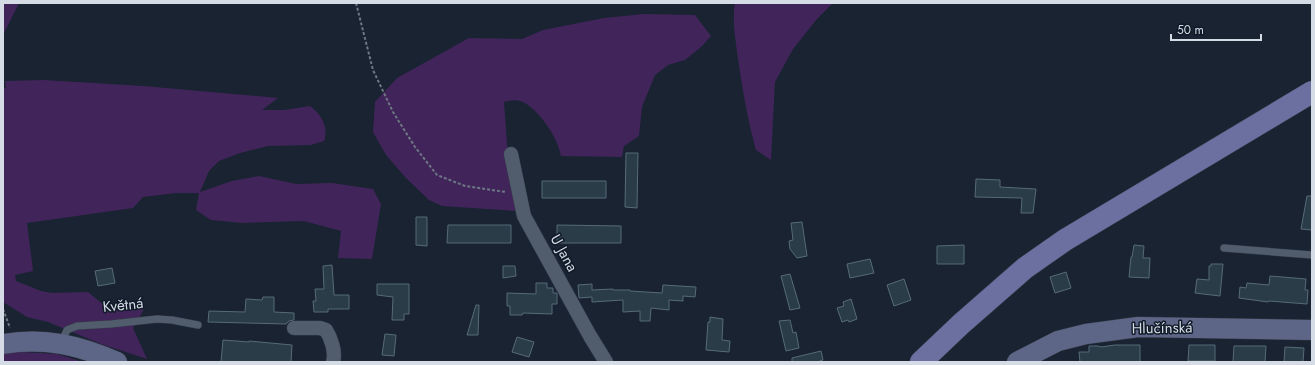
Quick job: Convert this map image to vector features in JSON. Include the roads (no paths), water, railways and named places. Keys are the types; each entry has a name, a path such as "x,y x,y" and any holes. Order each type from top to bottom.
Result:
{"main road":[{"path":"922,362 961,324 1025,268 1065,240 1312,92"}],"street":[{"name":"U Jana","path":"511,154 524,216 590,336 606,362"},
{"name":"Hlučínská","path":"1018,362 1058,341 1086,334 1138,327 1312,330"},
{"path":"294,328 320,328 326,330 334,357 333,362"},
{"path":"9,343 36,341 61,343 92,352 117,362"}],"lane":[{"path":"1224,248 1312,255"},
{"name":"Květná","path":"61,343 67,330 77,326 162,319 198,325"}]}
